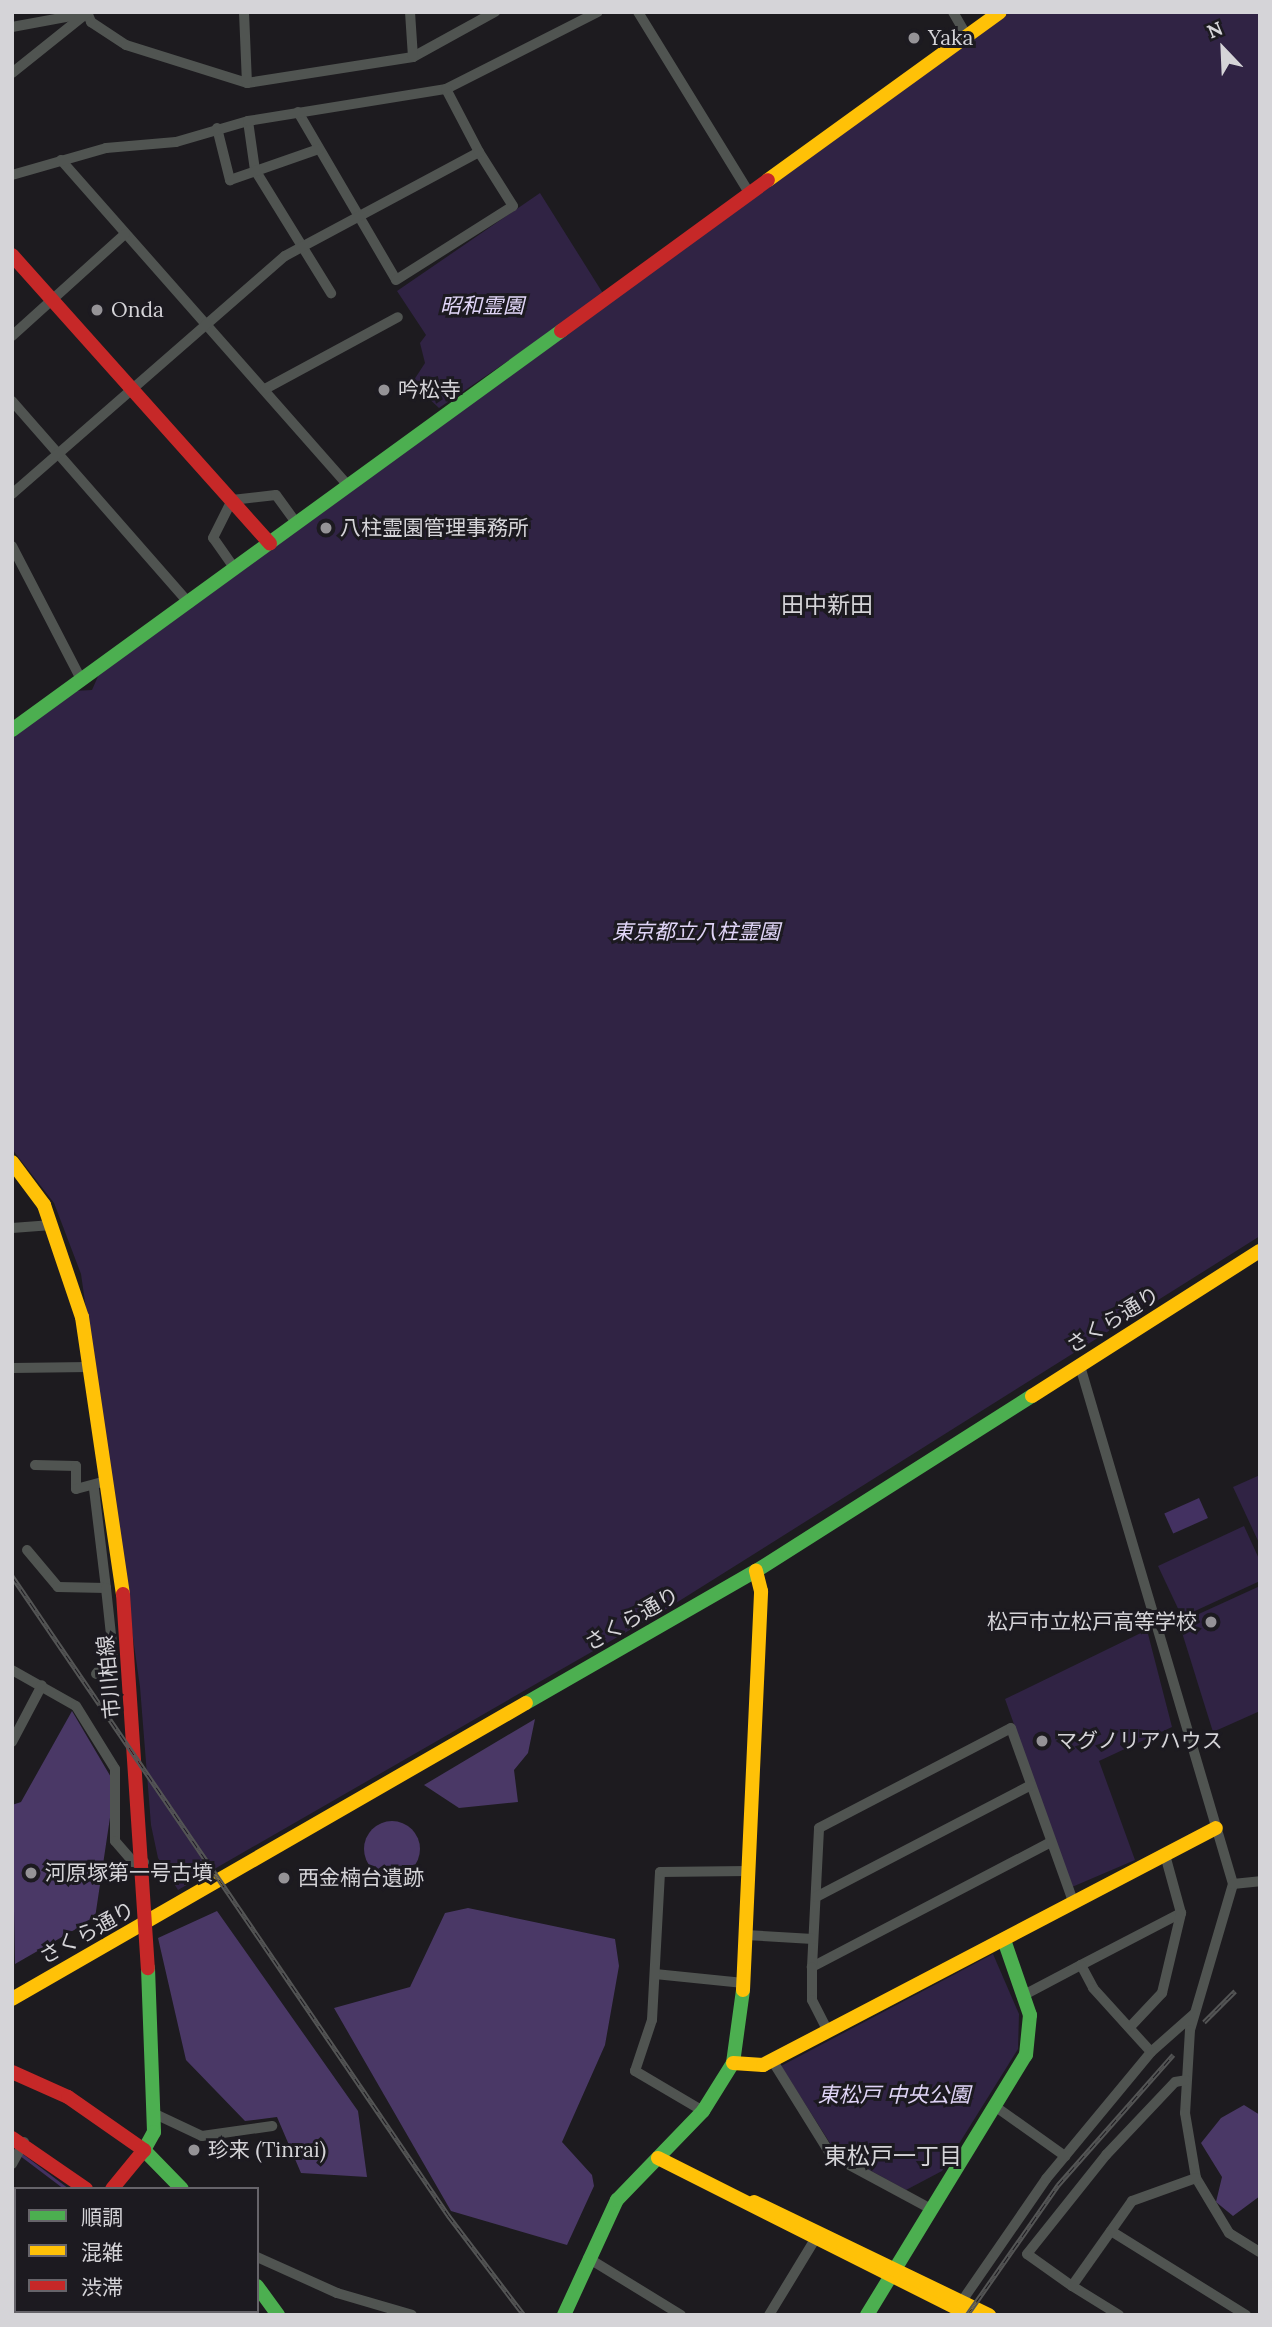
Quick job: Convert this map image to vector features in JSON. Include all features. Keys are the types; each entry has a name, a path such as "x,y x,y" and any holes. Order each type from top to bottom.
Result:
{"street":[{"path":"244,12 247,83"},
{"path":"411,12 413,57"},
{"path":"12,27 87,13 125,44 247,83 413,57 495,12"},
{"path":"12,175 61,160 176,142 248,121 446,89 598,12"},
{"path":"638,12 750,194"},
{"path":"953,12 967,36"},
{"path":"12,73 87,13"},
{"path":"12,730 996,13"},
{"path":"298,112 396,280 513,206 479,152 446,89"},
{"path":"248,121 255,170 331,293"},
{"path":"217,128 230,180 319,149"},
{"path":"12,494 206,324 303,247 479,152"},
{"path":"61,160 348,486"},
{"path":"12,336 125,234"},
{"path":"12,255 270,544"},
{"path":"265,389 398,317"},
{"path":"12,401 189,603"},
{"path":"232,500 276,495 296,524"},
{"path":"232,500 213,538 235,569"},
{"path":"12,546 82,681"},
{"name":"市川柏線","path":"12,1162 52,1225 82,1317 99,1485 122,1586 147,1923 154,2132 144,2150"},
{"path":"12,1228 52,1225"},
{"name":"さくら通り","path":"12,1999 756,1572 1260,1251"},
{"path":"1080,1366 1233,1884 1194,2014 1186,2080 1196,2178 1229,2233 1260,2252"},
{"path":"12,1368 89,1367"},
{"path":"35,1465 76,1466 76,1489 99,1485 113,1653 96,1674"},
{"path":"27,1550 58,1587 106,1588"},
{"path":"564,2315 617,2200 703,2111 733,2063 744,1983 761,1591 756,1572"},
{"path":"12,1670 76,1706 111,1759 118,1789 115,1841 133,1861 144,1862"},
{"path":"14,1735 42,1685"},
{"path":"828,2032 812,2000 819,1828 1011,1728 1074,1904"},
{"path":"816,1897 1031,1785"},
{"path":"733,2063 772,2060 1216,1828"},
{"path":"812,1967 1051,1842"},
{"path":"1130,2027 1162,1993 1181,1913 1165,1855"},
{"path":"703,2111 636,2076 652,2020 660,1872 748,1871"},
{"path":"1233,1884 1260,1881"},
{"path":"1024,1995 1181,1913"},
{"path":"746,1935 813,1939"},
{"path":"867,2315 996,2107 1030,2039 1024,1995 1004,1940"},
{"path":"1081,1965 1093,1988 1151,2052"},
{"path":"655,1974 744,1983"},
{"path":"963,2309 1065,2156 1151,2052 1194,2014"},
{"path":"772,2060 831,2155 931,2209"},
{"path":"12,2072 68,2097 144,2150 180,2187"},
{"path":"1119,2315 1027,2254 1115,2146 1175,2082 1186,2080"},
{"path":"996,2107 1065,2156"},
{"path":"153,2113 202,2136 272,2126"},
{"path":"17,2150 82,2187"},
{"path":"115,2187 144,2150"},
{"path":"658,2158 895,2271 963,2309 989,2315"},
{"path":"1072,2286 1132,2201 1196,2178"},
{"path":"723,2190 814,2241 895,2271"},
{"path":"1111,2231 1246,2315"},
{"path":"769,2315 814,2241"},
{"path":"259,2258 337,2293 412,2315"},
{"path":"588,2258 681,2315"},
{"path":"259,2289 278,2315"}],"green space":[{"name":"東京都立八柱霊園","path":"1010,12 1260,12 1260,1236 668,1608 178,1890 158,1858 151,1825 140,1687 81,1274 54,1203 12,1149 12,738 74,691 92,690 99,674"},
{"name":"昭和霊園","path":"540,193 604,295 439,408 412,383 425,363 420,343 426,335 397,291"},
{"path":"1260,1475 1260,1545 1233,1487"},
{"path":"1244,1526 1260,1561 1260,1581 1182,1617 1158,1566"},
{"path":"1260,1586 1260,1711 1213,1732 1179,1623"},
{"path":"1147,1630 1172,1727 1099,1761 1135,1860 1072,1887 1005,1699"},
{"name":"東松戸 中央公園","path":"993,1954 1019,2014 1018,2049 942,2171 906,2190 835,2151 781,2066"}],"shaded area":[{"path":"1199,1498 1208,1518 1173,1534 1164,1513"},
{"path":"72,1711 115,1784 95,1918 15,1964 12,1805 21,1802"},
{"path":"535,1719 528,1753 514,1770 518,1802 459,1808 424,1785"},
{"path":"386,1821 398,1821 408,1825 416,1833 420,1849 416,1865 408,1873 398,1877 386,1877 376,1873 368,1865 364,1855 364,1843 368,1833 376,1825"},
{"path":"468,1908 615,1939 619,1966 605,2045 562,2142 592,2175 594,2186 567,2245 451,2211 334,2008 410,1987 445,1913"},
{"path":"217,1911 358,2111 367,2177 301,2173 277,2117 245,2121 186,2060 158,1938"},
{"path":"1244,2105 1260,2115 1260,2196 1233,2216 1216,2202 1222,2177 1201,2143 1221,2118"}],"waterway":[{"path":"22,2155 64,2187"}],"railway":[{"path":"12,1576 448,2215 524,2315"},
{"path":"1204,2022 1235,1991"},
{"path":"967,2315 1058,2185 1173,2055"}],"traffic: fast":[{"path":"12,730 561,331"},
{"path":"526,1703 756,1571 1032,1396"},
{"path":"867,2315 1026,2055 1030,2015 1004,1940"},
{"path":"148,1968 154,2132 144,2150 180,2187"},
{"path":"564,2315 617,2200 703,2111 733,2063 743,1990"},
{"path":"259,2289 278,2315"}],"traffic: slow":[{"path":"768,180 1000,12"},
{"path":"12,1162 44,1205 82,1317 123,1594"},
{"path":"1032,1396 1260,1251"},
{"path":"743,1990 761,1591 756,1571"},
{"path":"12,1999 526,1703"},
{"path":"733,2063 763,2065 1216,1828"},
{"path":"658,2158 970,2315"},
{"path":"754,2202 989,2315"}],"traffic: jam":[{"path":"561,331 768,180"},
{"path":"12,255 270,544"},
{"path":"123,1594 148,1968"},
{"path":"12,2072 68,2097 144,2150 114,2187"},
{"path":"12,2138 83,2187"}],"place":[{"name":"Yaka","path":"914,38"},
{"name":"Onda","path":"97,310"},
{"name":"吟松寺","path":"384,390"},
{"name":"八柱霊園管理事務所","path":"326,528"},
{"name":"松戸市立松戸高等学校","path":"1211,1622"},
{"name":"マグノリアハウス","path":"1042,1741"},
{"name":"河原塚第一号古墳","path":"31,1873"},
{"name":"西金楠台遺跡","path":"284,1878"},
{"name":"珍来 (Tinrai)","path":"194,2150"}],"district":[{"name":"田中新田","path":"827,605"},
{"name":"東松戸一丁目","path":"893,2156"}]}
